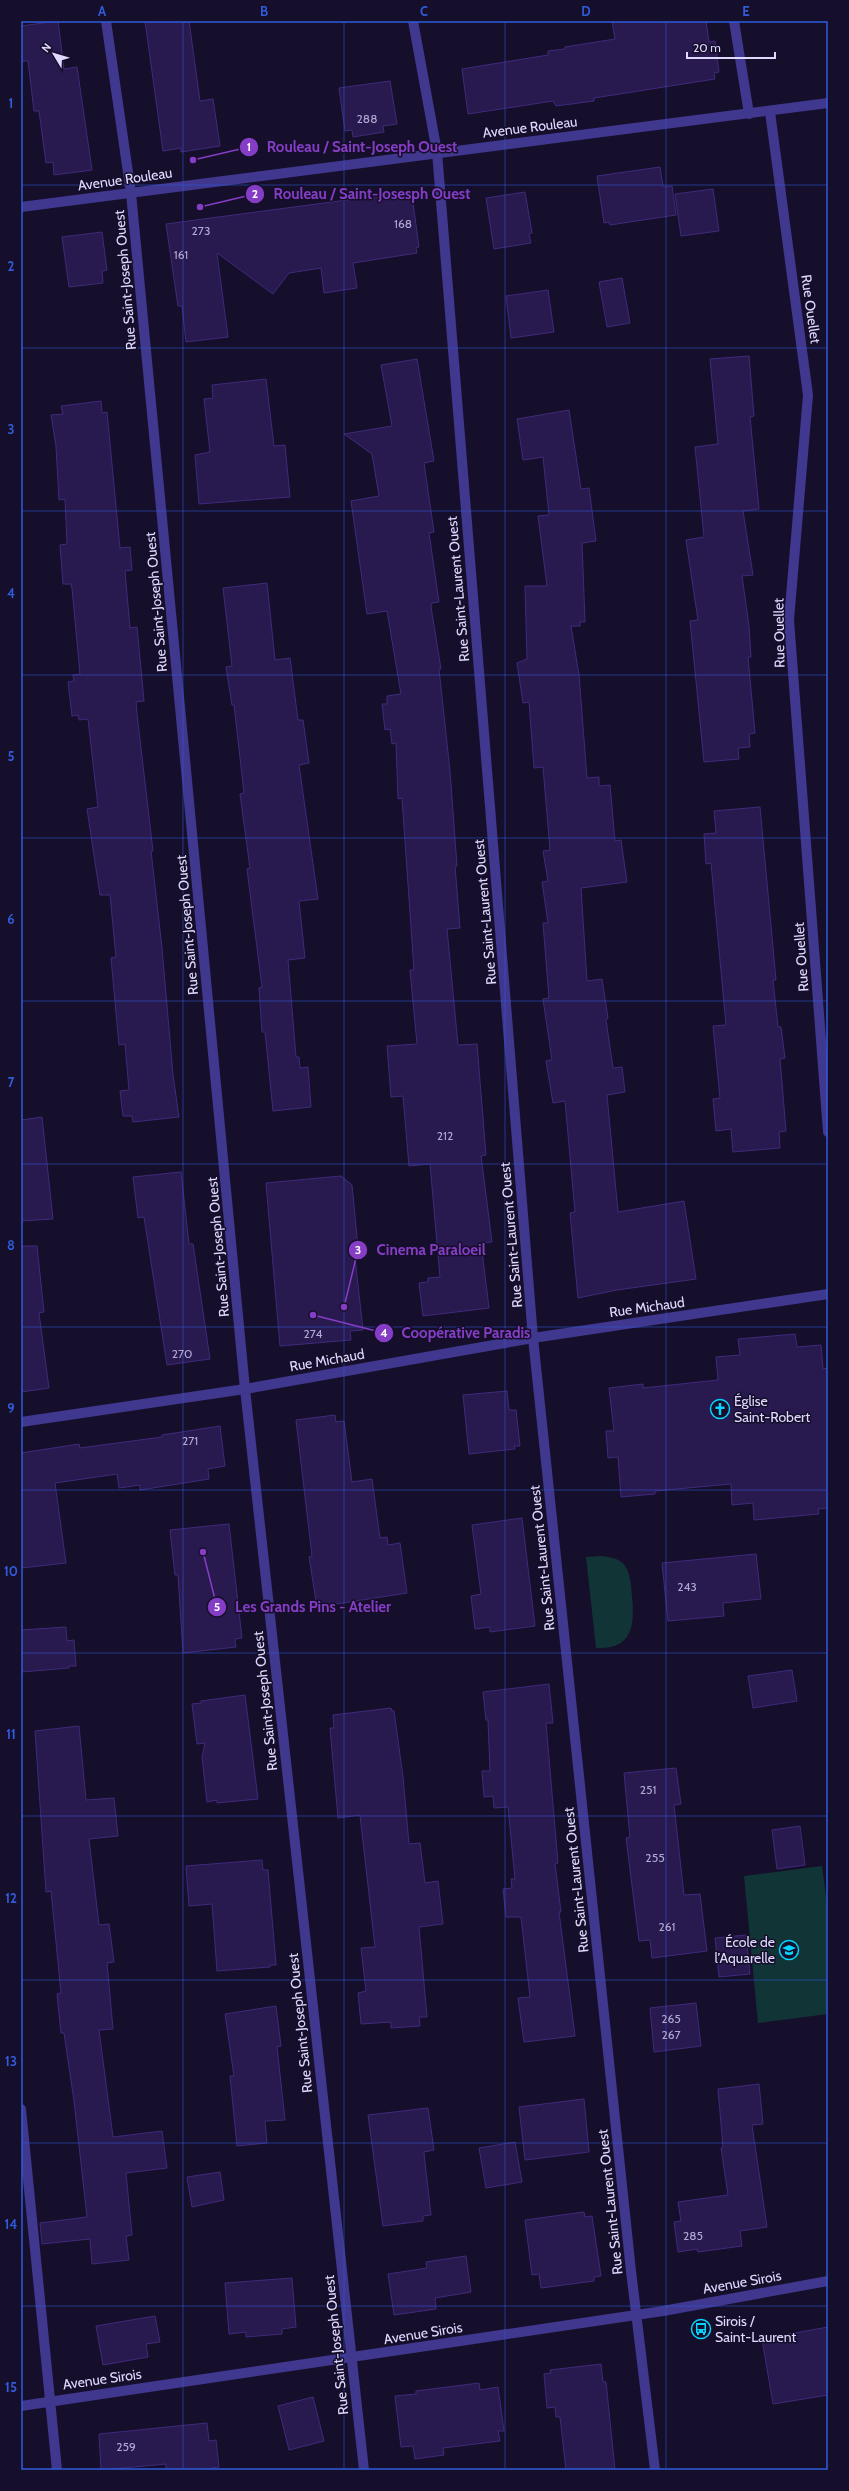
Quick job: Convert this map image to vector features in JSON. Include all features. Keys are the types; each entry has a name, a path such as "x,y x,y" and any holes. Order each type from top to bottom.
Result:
{"street":[{"name":"Rue Saint-Joseph Ouest","path":"106,21 131,193 245,1389 364,2470"},
{"name":"Rue Saint-Laurent Ouest","path":"413,21 437,152 533,1338 636,2315 655,2470"},
{"path":"734,21 749,114"},
{"name":"Avenue Rouleau","path":"21,207 437,152 770,112 828,103"},
{"name":"Rue Ouellet","path":"770,112 808,395 789,620 828,1132"},
{"name":"Rue Michaud","path":"21,1422 245,1389 533,1338 828,1294"},
{"path":"21,2109 57,2470"},
{"name":"Avenue Sirois","path":"21,2406 636,2315 828,2281"}],"green space":[{"path":"586,1557 611,1557 620,1561 627,1569 630,1577 633,1607 633,1617 629,1634 617,1645 608,1648 596,1648"},
{"path":"822,1866 828,1911 828,2014 758,2023 744,1876"}],"building":[{"path":"58,21 64,69 77,67 92,170 54,175 53,162 46,163 39,111 34,111 28,61 21,61 21,26"},
{"path":"145,21 189,21 200,101 213,99 220,146 181,152 181,148 163,151"},
{"path":"612,21 706,21 709,42 715,41 719,72 714,73 715,79 594,98 594,101 556,106 553,101 468,114 462,69 548,55 548,51 615,39"},
{"path":"390,81 397,124 383,126 384,132 353,137 352,130 345,131 339,88"},
{"path":"660,167 663,187 672,186 676,215 610,225 609,222 604,223 597,176"},
{"path":"713,189 719,231 681,236 675,194"},
{"path":"407,192 408,197 412,196 419,247 416,248 417,253 353,263 357,288 324,293 321,268 289,273 273,294 217,253 228,337 186,342 182,306 178,306 166,224"},
{"path":"525,192 532,233 529,234 531,243 494,249 486,198"},
{"path":"102,232 107,270 102,271 103,283 69,287 62,237"},
{"path":"622,278 630,323 607,327 599,282"},
{"path":"548,290 554,332 511,338 506,296"},
{"path":"749,356 754,416 750,417 759,509 743,511 753,575 742,576 749,626 751,657 748,657 755,733 749,734 750,747 738,748 739,759 704,762 690,621 698,620 686,540 704,537 695,447 718,444 710,359"},
{"path":"417,359 434,461 424,463 434,532 429,533 439,602 432,603 431,607 441,669 439,669 450,771 457,866 455,866 460,928 447,929 458,1045 477,1044 486,1155 481,1156 492,1242 481,1243 489,1308 423,1316 419,1283 428,1282 428,1278 440,1277 430,1164 409,1166 403,1096 391,1097 387,1046 417,1044 410,970 414,970 402,798 398,799 396,743 392,744 390,729 385,730 382,704 387,704 387,696 401,694 387,611 367,614 351,501 379,496 372,454 344,434 392,426 381,365"},
{"path":"266,379 274,446 285,445 290,497 199,504 195,455 210,452 204,399 213,398 212,385"},
{"path":"101,401 102,413 107,412 120,548 130,547 132,570 125,571 130,628 137,627 144,701 136,702 137,714 153,851 151,851 162,948 173,1075 179,1117 133,1122 132,1116 123,1116 120,1091 129,1090 125,1044 119,1045 111,958 116,957 110,895 100,895 87,809 98,807 88,719 79,720 78,715 72,716 68,682 74,681 73,675 80,674 72,588 71,584 63,584 60,545 67,544 65,499 59,500 56,446 51,415 63,414 61,406"},
{"path":"569,410 581,489 589,488 596,541 582,543 585,622 580,622 580,626 571,626 579,675 587,778 599,777 599,786 610,785 615,841 621,840 627,882 581,888 587,981 602,979 613,1068 622,1067 625,1092 607,1095 618,1212 684,1201 696,1279 617,1290 578,1298 570,1213 575,1212 565,1101 553,1103 546,1061 552,1060 543,999 549,998 543,923 548,923 542,882 548,881 543,851 550,850 543,767 534,768 529,702 523,703 517,663 527,659 525,586 547,586 538,516 549,515 543,457 523,460 517,419"},
{"path":"267,583 275,660 290,658 298,720 303,720 309,763 299,765 318,899 299,901 305,958 288,960 296,1057 299,1057 300,1068 308,1067 311,1107 273,1111 265,1032 262,1032 259,988 262,987 247,869 250,868 240,794 244,793 234,705 232,705 226,667 232,666 223,588"},
{"path":"760,807 776,980 773,980 778,1027 781,1027 785,1058 780,1059 786,1131 779,1132 780,1148 733,1152 731,1129 716,1131 713,1099 720,1098 713,1026 726,1025 711,863 706,864 704,834 716,833 714,811"},
{"path":"42,1117 53,1219 21,1221 21,1120"},
{"path":"181,1172 189,1244 193,1244 210,1359 167,1365 144,1217 138,1218 133,1177"},
{"path":"341,1176 352,1185 359,1258 355,1258 363,1330 350,1331 351,1340 280,1346 266,1183"},
{"path":"21,1246 37,1246 44,1312 39,1313 49,1388 21,1392"},
{"name":"Église Saint-Robert","path":"795,1334 797,1347 821,1345 823,1369 828,1368 828,1508 818,1509 819,1514 754,1520 753,1503 732,1505 731,1484 655,1491 655,1494 621,1497 618,1457 608,1458 606,1431 614,1431 609,1388 643,1384 643,1388 718,1380 716,1357 740,1355 738,1339"},
{"path":"507,1391 509,1410 516,1410 520,1446 514,1446 515,1449 469,1454 463,1395"},
{"path":"335,1415 336,1422 344,1421 352,1482 372,1479 380,1538 387,1537 388,1545 400,1543 407,1593 317,1607 309,1557 312,1556 296,1420"},
{"path":"220,1426 225,1466 208,1469 209,1479 140,1490 140,1485 119,1488 117,1474 55,1483 66,1563 21,1568 21,1453 79,1444 80,1448 162,1437 162,1435"},
{"path":"522,1518 535,1626 490,1632 490,1627 475,1629 471,1596 481,1594 472,1525"},
{"path":"229,1524 242,1638 235,1639 236,1647 183,1653 178,1575 175,1575 170,1530"},
{"path":"756,1554 761,1599 723,1603 724,1616 668,1621 662,1563"},
{"path":"66,1627 67,1641 74,1640 76,1666 69,1666 69,1668 21,1672 21,1630"},
{"path":"792,1670 797,1701 753,1708 748,1676"},
{"path":"549,1684 553,1723 546,1723 558,1863 555,1864 561,1912 559,1912 575,2036 524,2042 518,1998 530,1997 521,1917 506,1917 503,1889 512,1888 511,1879 515,1879 508,1807 494,1808 493,1796 484,1797 482,1771 490,1771 488,1720 486,1720 483,1692"},
{"path":"245,1695 258,1799 217,1803 217,1800 207,1802 202,1757 205,1743 197,1744 192,1704 201,1703 201,1701"},
{"path":"391,1708 392,1711 394,1711 403,1777 409,1844 420,1843 425,1883 438,1881 443,1924 419,1927 427,2017 419,2017 420,2026 391,2028 391,2022 361,2024 358,1993 366,1991 361,1948 375,1947 360,1815 338,1818 330,1728 334,1728 333,1715"},
{"path":"79,1726 86,1800 114,1798 118,1836 89,1839 99,1925 109,1924 114,1962 107,1963 113,2029 99,2030 113,2137 162,2131 167,2168 126,2173 132,2235 126,2236 129,2260 92,2264 90,2239 42,2244 40,2223 87,2217 74,2101 64,2033 61,2033 57,1994 61,1993 51,1891 46,1892 35,1731"},
{"path":"676,1768 681,1804 674,1805 684,1895 700,1894 707,1951 652,1958 650,1940 639,1941 626,1838 630,1837 624,1773"},
{"path":"800,1826 805,1865 777,1869 772,1830"},
{"path":"262,1860 263,1870 268,1870 276,1965 270,1965 270,1967 217,1971 212,1904 189,1906 186,1866"},
{"path":"746,1935 750,1974 719,1977 715,1938"},
{"path":"696,2003 701,2046 654,2052 650,2008"},
{"path":"276,2006 281,2046 277,2047 285,2120 265,2121 267,2143 237,2146 230,2076 234,2076 225,2014"},
{"path":"759,2084 763,2124 752,2125 767,2227 740,2231 742,2246 698,2252 697,2249 678,2252 674,2222 681,2221 678,2202 728,2195 721,2148 723,2147 718,2089"},
{"path":"584,2099 589,2152 525,2160 519,2107"},
{"path":"428,2108 434,2150 424,2152 424,2154 431,2215 423,2216 423,2221 383,2226 368,2115"},
{"path":"515,2142 522,2182 486,2188 479,2148"},
{"path":"220,2172 224,2200 192,2207 187,2177"},
{"path":"584,2212 585,2217 592,2216 601,2276 594,2277 594,2281 541,2288 539,2274 532,2275 525,2220"},
{"path":"466,2256 471,2292 435,2298 436,2309 394,2315 388,2274 427,2268 426,2262"},
{"path":"292,2278 296,2327 282,2329 282,2334 246,2337 246,2332 229,2334 225,2283"},
{"path":"155,2316 160,2342 146,2344 148,2357 103,2365 96,2326"},
{"path":"828,2327 828,2395 773,2404 762,2339"},
{"path":"601,2364 603,2382 606,2382 615,2470 566,2470 560,2417 556,2417 555,2407 547,2408 544,2374 551,2373 550,2370"},
{"path":"479,2383 480,2390 498,2387 504,2431 498,2431 500,2441 443,2448 444,2455 415,2459 413,2446 401,2447 395,2396 416,2394 416,2391"},
{"path":"313,2397 324,2441 289,2450 278,2406"},
{"path":"207,2423 209,2441 216,2440 219,2467 212,2468 212,2470 166,2470 166,2464 101,2470 99,2434"}],"place":[{"name":"Rouleau / Saint-Joseph Ouest","path":"193,160"},
{"name":"Rouleau / Saint-Josesph Ouest","path":"200,207"},
{"name":"Cinema Paraloeil","path":"344,1307"},
{"name":"Coopérative Paradis","path":"313,1315"},
{"name":"Église Saint-Robert","path":"720,1409"},
{"name":"Les Grands Pins - Atelier","path":"203,1552"},
{"name":"École de l’Aquarelle","path":"789,1950"},
{"name":"Sirois / Saint-Laurent","path":"701,2329"}]}
